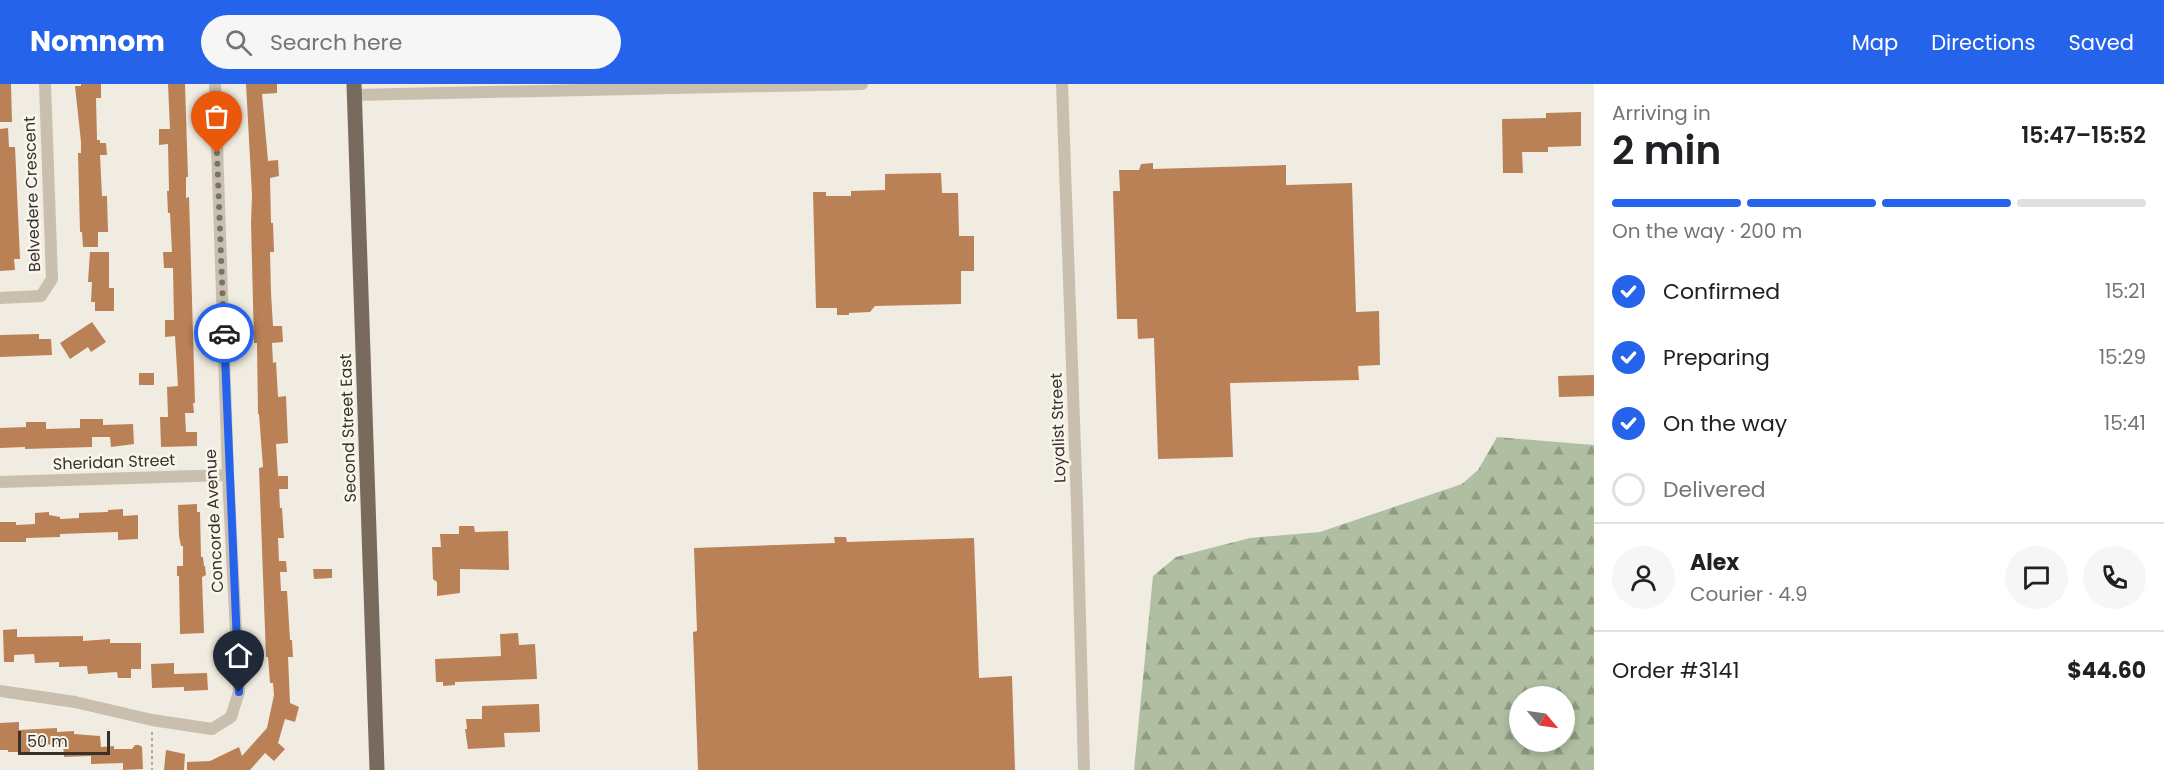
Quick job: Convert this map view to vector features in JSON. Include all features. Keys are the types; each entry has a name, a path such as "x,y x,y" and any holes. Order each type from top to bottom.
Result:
{"main road":[{"name":"Second Street East","path":"354,90 377,770"}],"street":[{"name":"Belvedere Crescent","path":"0,298 41,296 52,279 45,84"},
{"name":"Concorde Avenue","path":"0,691 75,702 152,720 212,729 231,717 239,692 228,475 215,84"},
{"path":"354,90 862,84"},
{"name":"Loyalist Street","path":"1062,84 1084,770"},
{"name":"Sheridan Street","path":"0,482 228,475"}],"path":[{"path":"152,720 152,770"}],"green space":[{"path":"1497,437 1594,445 1594,770 1134,770 1153,576 1176,557 1250,538 1320,532 1462,484 1478,470"}],"building":[{"path":"0,84 11,84 12,122 0,122"},
{"path":"81,84 101,84 101,98 96,98 97,140 100,140 100,143 106,143 107,155 100,155 102,196 107,196 108,232 98,232 98,247 83,247 82,232 80,232 78,153 81,153 81,142 75,86 81,86"},
{"path":"168,84 185,84 188,177 186,177 186,198 189,197 195,403 193,403 194,413 185,413 186,432 197,432 197,446 161,447 160,417 168,417 167,387 178,386 175,336 165,337 165,320 174,320 173,268 164,268 163,252 172,252 167,191 169,191 168,144 159,145 159,129 170,129"},
{"path":"246,84 277,84 277,93 262,94 268,161 278,160 279,176 270,178 274,252 270,252 273,326 282,326 283,342 272,343 273,363 276,362 278,397 286,396 288,443 276,444 278,476 288,476 288,489 279,489 284,538 278,538 279,561 286,561 287,572 280,572 281,591 287,591 290,640 292,640 293,657 288,657 290,703 299,707 295,722 285,719 278,743 285,749 274,761 265,753 250,770 187,770 187,762 210,761 239,747 242,756 267,728 274,695 273,683 270,683 268,657 266,657 259,468 263,467 258,414 257,343 254,343 252,195"},
{"path":"1581,112 1581,146 1548,147 1548,152 1522,152 1523,173 1503,173 1502,119 1546,118 1546,113"},
{"path":"8,128 9,147 15,147 20,259 14,259 15,270 0,271 0,129"},
{"path":"1153,163 1153,169 1286,165 1286,185 1352,183 1356,312 1379,311 1380,365 1358,366 1359,380 1230,383 1233,457 1158,459 1154,338 1138,339 1137,319 1117,319 1113,191 1120,191 1119,170 1139,170 1141,164"},
{"path":"941,173 942,193 958,193 959,236 974,236 974,271 961,271 961,304 875,306 870,312 849,313 849,315 837,315 837,308 816,308 813,192 826,192 826,196 851,196 851,191 885,190 885,174"},
{"path":"90,252 109,252 109,288 114,288 114,311 95,311 95,302 91,302 92,282 88,282"},
{"path":"92,322 106,342 91,352 88,347 70,359 60,343"},
{"path":"39,334 39,339 51,339 52,355 0,357 0,335"},
{"path":"139,373 154,373 154,385 139,385"},
{"path":"1594,375 1594,396 1559,397 1558,376"},
{"path":"80,419 103,419 103,425 133,424 134,444 111,447 110,437 92,437 92,447 0,448 0,428 26,427 26,422 46,422 46,429 80,428"},
{"path":"197,504 197,512 200,512 201,557 203,557 206,575 202,577 204,633 180,634 177,566 183,566 183,546 181,546 179,536 178,505"},
{"path":"123,509 123,516 138,515 138,539 118,540 118,532 60,534 60,537 26,538 26,542 0,542 0,522 16,522 16,525 35,524 35,513 49,512 49,515 60,517 60,519 79,518 79,513"},
{"path":"459,526 474,526 475,532 508,531 509,570 460,569 460,593 437,596 437,582 433,579 432,547 441,547 440,534 459,534"},
{"path":"834,537 846,537 847,542 974,538 979,678 1012,676 1015,770 698,770 693,632 697,631 694,548 835,543"},
{"path":"313,569 332,569 332,578 314,579"},
{"path":"17,629 17,637 83,636 83,641 110,639 110,643 141,643 141,669 131,669 131,678 118,678 117,672 88,674 87,666 59,667 59,662 35,663 34,654 14,655 14,662 4,662 3,630"},
{"path":"518,633 519,645 535,644 537,679 455,682 455,685 443,686 443,682 436,682 435,659 501,656 500,634"},
{"path":"174,663 174,674 207,673 208,690 184,691 184,687 152,688 151,664"},
{"path":"539,704 540,732 504,733 505,747 468,749 466,719 482,719 482,706"},
{"path":"19,722 19,730 57,728 57,732 74,731 74,734 100,736 101,747 114,746 114,749 132,749 135,745 139,745 142,747 143,769 123,770 123,763 91,764 91,756 64,757 63,744 30,745 30,752 0,750 0,723"},
{"path":"166,750 185,754 184,770 164,770"}],"way so far":[{"path":"217,153 224,333"}],"route":[{"path":"224,333 228,475 239,692"}]}
